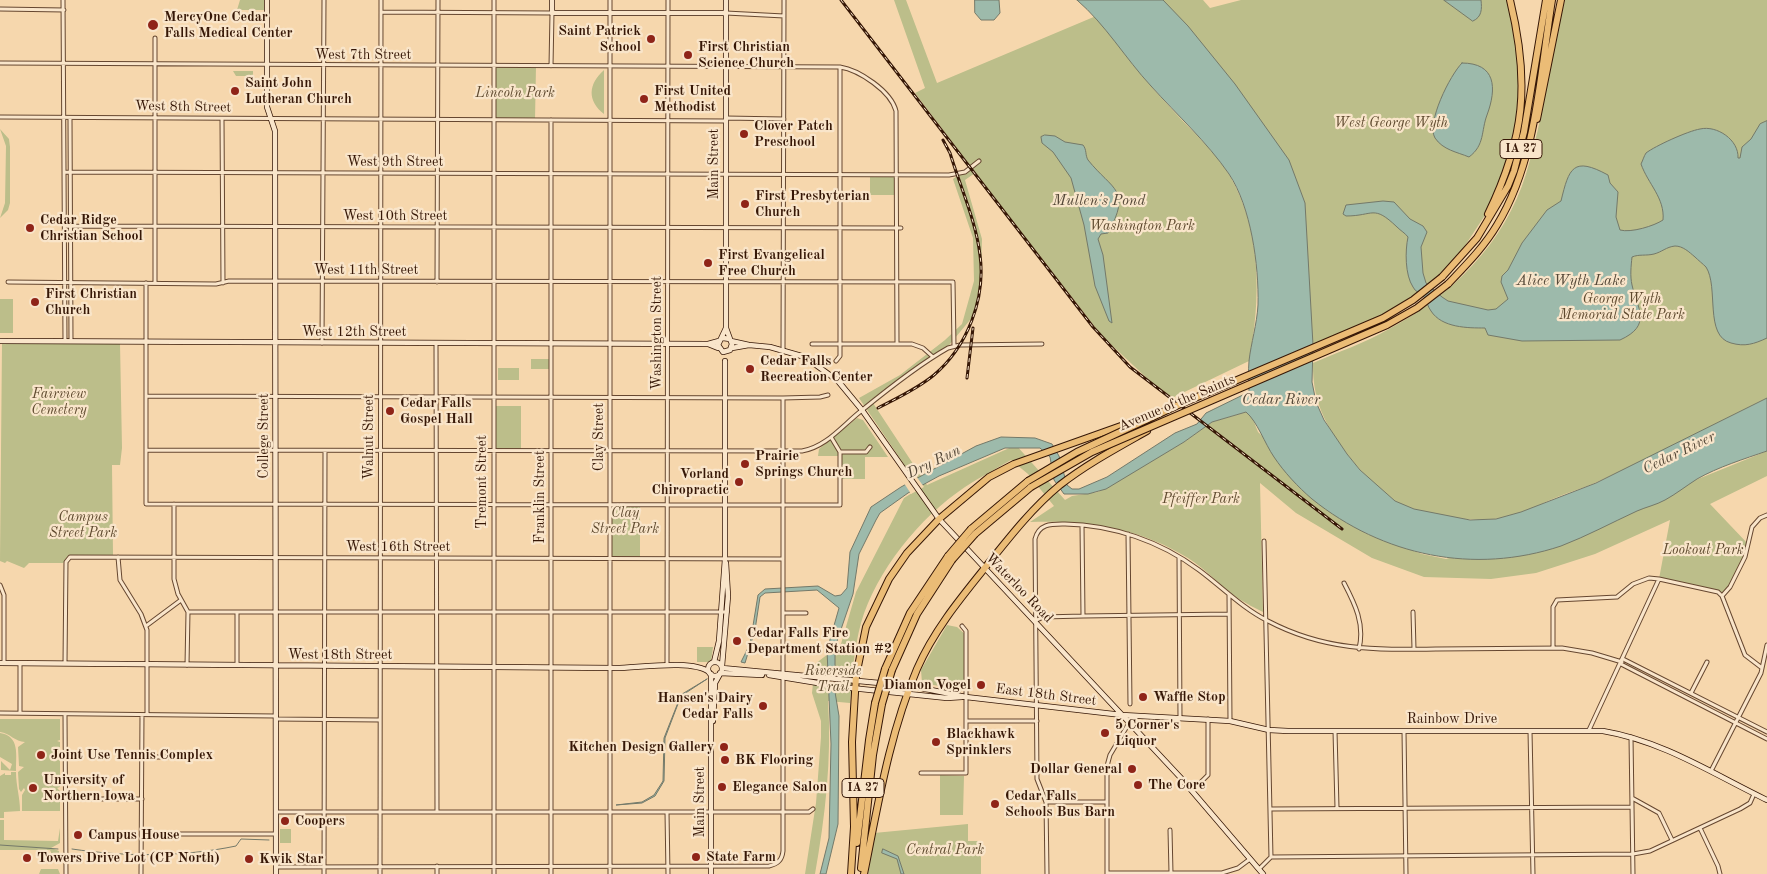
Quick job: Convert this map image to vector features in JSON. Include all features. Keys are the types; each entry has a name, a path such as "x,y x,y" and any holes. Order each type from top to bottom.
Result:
{"highway":[{"path":"1477,238 1506,175 1520,120 1522,63 1510,0"},
{"name":"Avenue of the Saints","path":"852,874 868,747 888,670 917,614 950,558 973,532 1030,484 1077,452 1176,406 1383,318 1413,300 1442,277 1477,238 1508,186 1519,157 1546,0"},
{"name":"Avenue of the Saints","path":"1030,484 1080,458 1387,325 1417,308 1448,284 1490,237 1516,189 1530,137 1552,0"},
{"path":"1516,189 1526,166 1532,143 1561,0"},
{"path":"852,874 854,827 852,742 856,680 860,653 866,627 882,590 907,553 939,519 989,477 1014,464 1176,406"},
{"path":"862,874 880,790 908,694 934,637 1011,534 1043,500 1096,460 1153,427"},
{"name":"Avenue of the Saints","path":"862,874 879,703"}],"main road":[{"name":"College Street","path":"267,0 268,107 275,131 276,874"},
{"path":"552,0 552,13 726,13"},
{"name":"Main Street","path":"726,0 726,328 731,340 731,349"},
{"name":"Main Street","path":"720,349 721,339 726,328"},
{"name":"West 12th Street","path":"708,344 721,339"},
{"name":"Waterloo Road","path":"721,339 783,350 805,357 826,372 862,410 939,519 1192,791 1263,874"},
{"name":"West 12th Street","path":"0,341 275,344 668,343 708,344 720,349"},
{"name":"Waterloo Road","path":"720,349 731,349 749,345"},
{"path":"720,349 725,361 725,559 713,662 722,667 727,612 728,576 725,559"},
{"path":"725,361 731,349"},
{"name":"Main Street","path":"711,729 709,707 710,673 708,667 713,662"},
{"name":"West 18th Street","path":"680,666 713,662"},
{"name":"West 18th Street","path":"2,663 610,668 680,666 698,667 710,673 720,674"},
{"name":"Main Street","path":"711,874 711,729 715,683 722,667"},
{"name":"East 18th Street","path":"722,667 856,689 947,698 966,696"},
{"name":"East 18th Street","path":"720,674 741,673 842,678 911,686 966,696 1122,715"},
{"name":"Rainbow Drive","path":"1122,715 1230,721 1269,730 1589,730 1631,736 1659,746 1767,800"}],"street":[{"path":"63,0 64,226 68,341"},
{"path":"322,343 324,0"},
{"name":"Walnut Street","path":"380,874 381,0"},
{"path":"437,282 438,0"},
{"name":"Tremont Street","path":"494,0 494,874"},
{"name":"Clay Street","path":"610,0 610,874"},
{"name":"Washington Street","path":"667,666 668,0"},
{"path":"783,350 784,0"},
{"path":"0,10 64,10"},
{"path":"381,12 552,13 552,66"},
{"path":"726,13 784,16"},
{"path":"155,38 155,283"},
{"name":"West 7th Street","path":"0,63 267,66 840,66"},
{"path":"836,361 840,356 840,66 859,72 893,102 896,116 896,344"},
{"name":"West 8th Street","path":"0,117 610,121 784,119"},
{"path":"68,341 70,118"},
{"path":"222,119 223,282"},
{"name":"Franklin Street","path":"551,120 551,874"},
{"name":"West 9th Street","path":"64,172 610,175 956,174 968,171 979,161"},
{"name":"West 10th Street","path":"64,226 668,229 901,228"},
{"name":"West 11th Street","path":"8,282 952,282 954,346"},
{"path":"146,283 146,504 840,505 840,452 831,437"},
{"path":"436,343 437,812"},
{"path":"812,344 912,344 924,348 933,357"},
{"path":"146,450 810,450 831,437 862,410 933,357 954,346 1042,344"},
{"path":"146,396 783,398 820,397 828,394"},
{"path":"276,867 551,864 772,865 778,863 783,855 783,398"},
{"path":"840,452 866,452 870,447"},
{"path":"324,874 325,450"},
{"path":"174,504 175,586 188,612 187,665"},
{"path":"1722,596 1730,587 1746,556 1752,527 1760,518 1767,515"},
{"path":"1047,874 1046,802 1037,779 1035,539 1037,532 1043,526 1051,524 1082,525 1128,534 1179,556 1267,620 1318,642 1359,649 1554,648 1582,650 1622,662 1691,693 1767,732"},
{"path":"1082,525 1083,616"},
{"path":"1128,534 1130,704"},
{"path":"1264,541 1271,857"},
{"path":"1179,556 1180,718"},
{"name":"West 16th Street","path":"65,664 66,562 70,557 783,559"},
{"path":"118,557 120,580 146,626 147,715"},
{"path":"1554,648 1553,607 1557,600 1617,597 1633,584 1649,578 1718,592 1722,596 1745,654 1762,668"},
{"path":"1589,730 1659,579"},
{"path":"1344,583 1359,613 1361,638 1359,649"},
{"path":"0,585 4,596 2,663"},
{"path":"1229,594 1230,721"},
{"path":"146,626 181,600"},
{"path":"188,612 727,612"},
{"path":"1413,612 1414,650"},
{"path":"237,613 237,665"},
{"path":"783,613 806,613"},
{"path":"1035,621 1043,617 1229,614"},
{"path":"921,773 966,773 966,630 962,626"},
{"path":"1711,772 1762,668 1767,645"},
{"path":"1622,662 1767,739"},
{"path":"1691,693 1707,662"},
{"path":"20,664 20,714"},
{"path":"0,713 380,720"},
{"path":"65,714 66,874"},
{"path":"142,715 142,874"},
{"path":"1192,791 1208,775 1208,719"},
{"path":"966,721 1037,722"},
{"path":"1129,722 1108,760 1108,874 1224,872 1240,867 1250,859"},
{"path":"1404,730 1406,874"},
{"path":"1530,730 1533,874"},
{"path":"1335,731 1337,808"},
{"path":"1631,736 1633,874"},
{"path":"142,757 187,758"},
{"path":"1259,869 1271,857 1633,854 1650,851 1740,809 1750,803 1754,794"},
{"path":"1632,798 1659,813 1672,840"},
{"path":"66,799 142,799"},
{"path":"1046,802 1107,802"},
{"path":"1270,809 1632,807"},
{"path":"276,812 809,812 813,809"},
{"path":"668,812 668,874"},
{"path":"1700,828 1720,874"},
{"path":"1170,830 1171,873"},
{"path":"142,834 276,834"},
{"path":"438,866 438,874"}],"green space":[{"path":"240,0 265,0 265,10 237,10"},
{"path":"894,0 906,0 937,83 1096,16 1140,73 1224,166 1240,197 1248,220 1256,266 1256,314 1249,361 1172,398 1151,382 1102,336 975,173 965,180 982,239 981,274 975,314 945,350 871,400 927,485 1016,445 1065,500 1072,496 1098,492 1184,442 1212,422 1246,412 1252,417 1258,432 1365,533 1422,554 1446,559 1698,479 1767,451 1767,476 1710,504 1749,545 1737,573 1725,594 1659,579 1670,520 1595,554 1536,573 1491,579 1424,577 1372,558 1296,513 1260,483 1263,612 1232,594 1188,558 1151,539 1112,528 1092,525 1030,522 1054,506 1028,474 1011,460 948,499 916,530 877,584 861,623 850,703 828,701 827,788 822,831 815,874 805,874 816,803 821,737 821,721 812,693 815,664 841,644 856,592 904,498 920,488 859,398 900,375 945,340 962,324 974,281 973,238 953,179 970,166 915,93 925,88"},
{"name":"West George Wyth","path":"1162,0 1203,0 1210,8 1241,0 1510,0 1522,63 1515,147 1495,200 1449,270 1400,308 1303,353"},
{"name":"George Wyth Memorial State Park","path":"1565,0 1767,0 1767,398 1619,472 1518,514 1483,520 1429,514 1395,501 1360,470 1338,442 1319,406 1313,378 1313,363 1371,339 1412,316 1454,284 1490,245 1517,199 1526,174 1538,131"},
{"name":"Lincoln Park","path":"493,66 536,66 535,120 493,120"},
{"path":"604,70 604,114 598,109 592,98 592,87"},
{"path":"233,71 253,71 253,76 236,76"},
{"path":"0,129 9,139 10,203 8,210 0,218 5,203 6,146"},
{"path":"870,176 895,176 895,195 870,195"},
{"path":"0,299 13,299 13,333 0,333"},
{"name":"Fairview Cemetery","path":"2,343 120,343 122,448 120,465 112,465 113,555 69,555 63,563 29,563 24,568 7,561 5,563 0,561"},
{"path":"531,359 551,359 551,369 531,369"},
{"path":"498,368 519,368 519,380 498,380"},
{"path":"493,406 521,406 521,451 493,451"},
{"path":"857,418 863,420 888,457 865,457 865,479 842,479 842,456 818,456 819,449"},
{"name":"Clay Street Park","path":"610,505 640,505 640,559 610,559"},
{"path":"947,625 957,627 966,635 966,688 962,690 922,683 921,670"},
{"path":"697,647 713,647 711,662 697,662"},
{"path":"0,719 60,719 60,740 57,741 60,742 60,787 57,788 60,791 60,811 22,811 22,795 25,790 24,788 21,792 19,789 18,772 24,767 19,766 18,747 25,742 18,741 0,732"},
{"path":"0,733 11,738 14,742 16,747 16,771 1,770 1,761 10,770 12,764 0,757"},
{"path":"11,772 16,772 20,811 4,812 4,818 0,818 0,776 5,773 5,775 11,775"},
{"path":"940,775 964,776 963,815 940,815"},
{"path":"0,820 4,820 4,840 58,841 60,828 60,843 51,848 59,851 59,863 55,862 50,850 0,850"},
{"name":"Central Park","path":"968,824 968,841 981,841 981,874 868,874 874,833"},
{"path":"280,829 291,829 291,843 280,843"},
{"path":"41,869 58,869 60,874 39,874"}],"water":[{"path":"975,0 999,0 1000,13 994,20 981,20 975,13"},
{"name":"Cedar River","path":"1077,0 1163,0 1188,26 1235,84 1289,160 1305,203 1313,345 1312,382 1316,402 1324,420 1347,454 1360,470 1395,501 1414,509 1470,520 1496,519 1521,512 1596,483 1767,398 1767,451 1731,463 1697,479 1662,502 1637,511 1561,546 1528,555 1495,559 1463,559 1430,555 1399,547 1340,519 1312,499 1287,474 1271,452 1254,421 1246,412 1212,422 1184,442 1106,489 1088,494 1064,494 1054,480 1050,457 1040,448 1005,448 939,476 908,493 880,513 859,554 853,594 835,647 835,692 839,716 838,824 826,874 820,874 829,838 831,744 827,650 839,608 817,590 765,593 760,597 755,630 745,663 741,662 750,644 758,595 765,589 818,586 835,596 841,595 847,588 850,552 871,507 901,487 976,446 1001,437 1035,438 1052,444 1059,456 1067,485 1072,489 1079,489 1107,477 1175,433 1197,424 1206,413 1249,392 1249,361 1258,305 1258,289 1252,237 1237,187 1211,151 1151,86 1097,20"},
{"path":"1444,0 1481,0 1481,12 1473,21"},
{"path":"1462,63 1482,67 1491,79 1492,87 1492,95 1482,138 1478,148 1469,157 1442,145 1435,138 1433,131 1436,111 1441,99 1451,78"},
{"name":"Alice Wyth Lake","path":"1767,121 1767,338 1749,344 1741,345 1723,339 1715,321 1712,286 1706,267 1686,250 1675,246 1654,254 1632,257 1631,282 1639,309 1640,322 1630,334 1620,340 1522,341 1488,335 1485,328 1448,324 1436,317 1424,297 1415,290 1410,282 1406,263 1408,237 1378,213 1355,216 1343,214 1346,205 1383,201 1394,202 1410,219 1423,226 1427,232 1421,247 1423,273 1426,283 1448,301 1488,310 1496,309 1508,299 1501,282 1502,276 1508,270 1522,243 1547,210 1561,201 1567,180 1574,168 1587,166 1608,175 1610,183 1618,192 1616,217 1620,230 1630,231 1654,225 1663,220 1659,198 1641,164 1646,153 1680,136 1707,128 1726,135 1735,145 1738,158 1740,158 1742,147 1751,139 1760,124"},
{"name":"Mullen's Pond","path":"1045,135 1055,136 1065,142 1083,145 1088,160 1112,185 1119,199 1119,207 1108,233 1101,234 1098,239 1103,255 1112,323 1109,321 1095,286 1084,225 1071,178 1053,152 1042,143 1041,137"},
{"path":"707,679 681,696 665,738 664,781 655,796 642,803 616,805 642,802 654,795 663,781 664,738 681,695"},
{"path":"883,849 898,856 904,874 901,874 897,859 882,853"}],"pier":[{"path":"916,476 924,487 911,494 904,483"},
{"path":"825,671 838,673 837,692 827,690"}],"waterway":[{"path":"72,849 92,852 154,855 216,850 236,846 241,839 269,840"},
{"path":"0,845 58,849"}],"railway":[{"path":"841,0 1093,327 1130,367 1342,529"},
{"path":"878,408 921,385 946,364 965,336 977,305 981,272 978,242 950,153 943,140"},
{"path":"967,378 973,328"}],"place":[{"name":"MercyOne Cedar Falls Medical Center","path":"153,25"},
{"name":"Saint Patrick School","path":"651,39"},
{"name":"First Christian Science Church","path":"688,55"},
{"name":"Saint John Lutheran Church","path":"235,91"},
{"name":"First United Methodist","path":"644,99"},
{"name":"Clover Patch Preschool","path":"744,134"},
{"name":"First Presbyterian Church","path":"745,204"},
{"name":"Cedar Ridge Christian School","path":"30,228"},
{"name":"First Evangelical Free Church","path":"708,263"},
{"name":"First Christian Church","path":"35,302"},
{"name":"Cedar Falls Recreation Center","path":"750,369"},
{"name":"Cedar Falls Gospel Hall","path":"390,411"},
{"name":"Prairie Springs Church","path":"745,464"},
{"name":"Vorland Chiropractic","path":"739,482"},
{"name":"Cedar Falls Fire Department Station #2","path":"737,641"},
{"name":"Diamon Vogel","path":"981,685"},
{"name":"Waffle Stop","path":"1143,697"},
{"name":"Hansen's Dairy Cedar Falls","path":"763,706"},
{"name":"5 Corner's Liquor","path":"1105,733"},
{"name":"Blackhawk Sprinklers","path":"936,742"},
{"name":"Kitchen Design Gallery","path":"724,747"},
{"name":"Joint Use Tennis Complex","path":"41,755"},
{"name":"BK Flooring","path":"725,760"},
{"name":"Dollar General","path":"1132,769"},
{"name":"The Core","path":"1138,785"},
{"name":"Elegance Salon","path":"722,787"},
{"name":"University of Northern Iowa","path":"33,788"},
{"name":"Cedar Falls Schools Bus Barn","path":"995,804"},
{"name":"Coopers","path":"285,821"},
{"name":"Campus House","path":"78,835"},
{"name":"State Farm","path":"696,857"},
{"name":"Towers Drive Lot (CP North)","path":"27,858"},
{"name":"Kwik Star","path":"249,859"}],"park label":[{"name":"Washington Park","path":"1142,226"},
{"name":"Pfeiffer Park","path":"1201,499"},
{"name":"Campus Street Park","path":"83,526"},
{"name":"Lookout Park","path":"1703,550"},
{"name":"Riverside Trail","path":"833,680"}],"water label":[{"name":"Dry Run","path":"934,462"}]}
